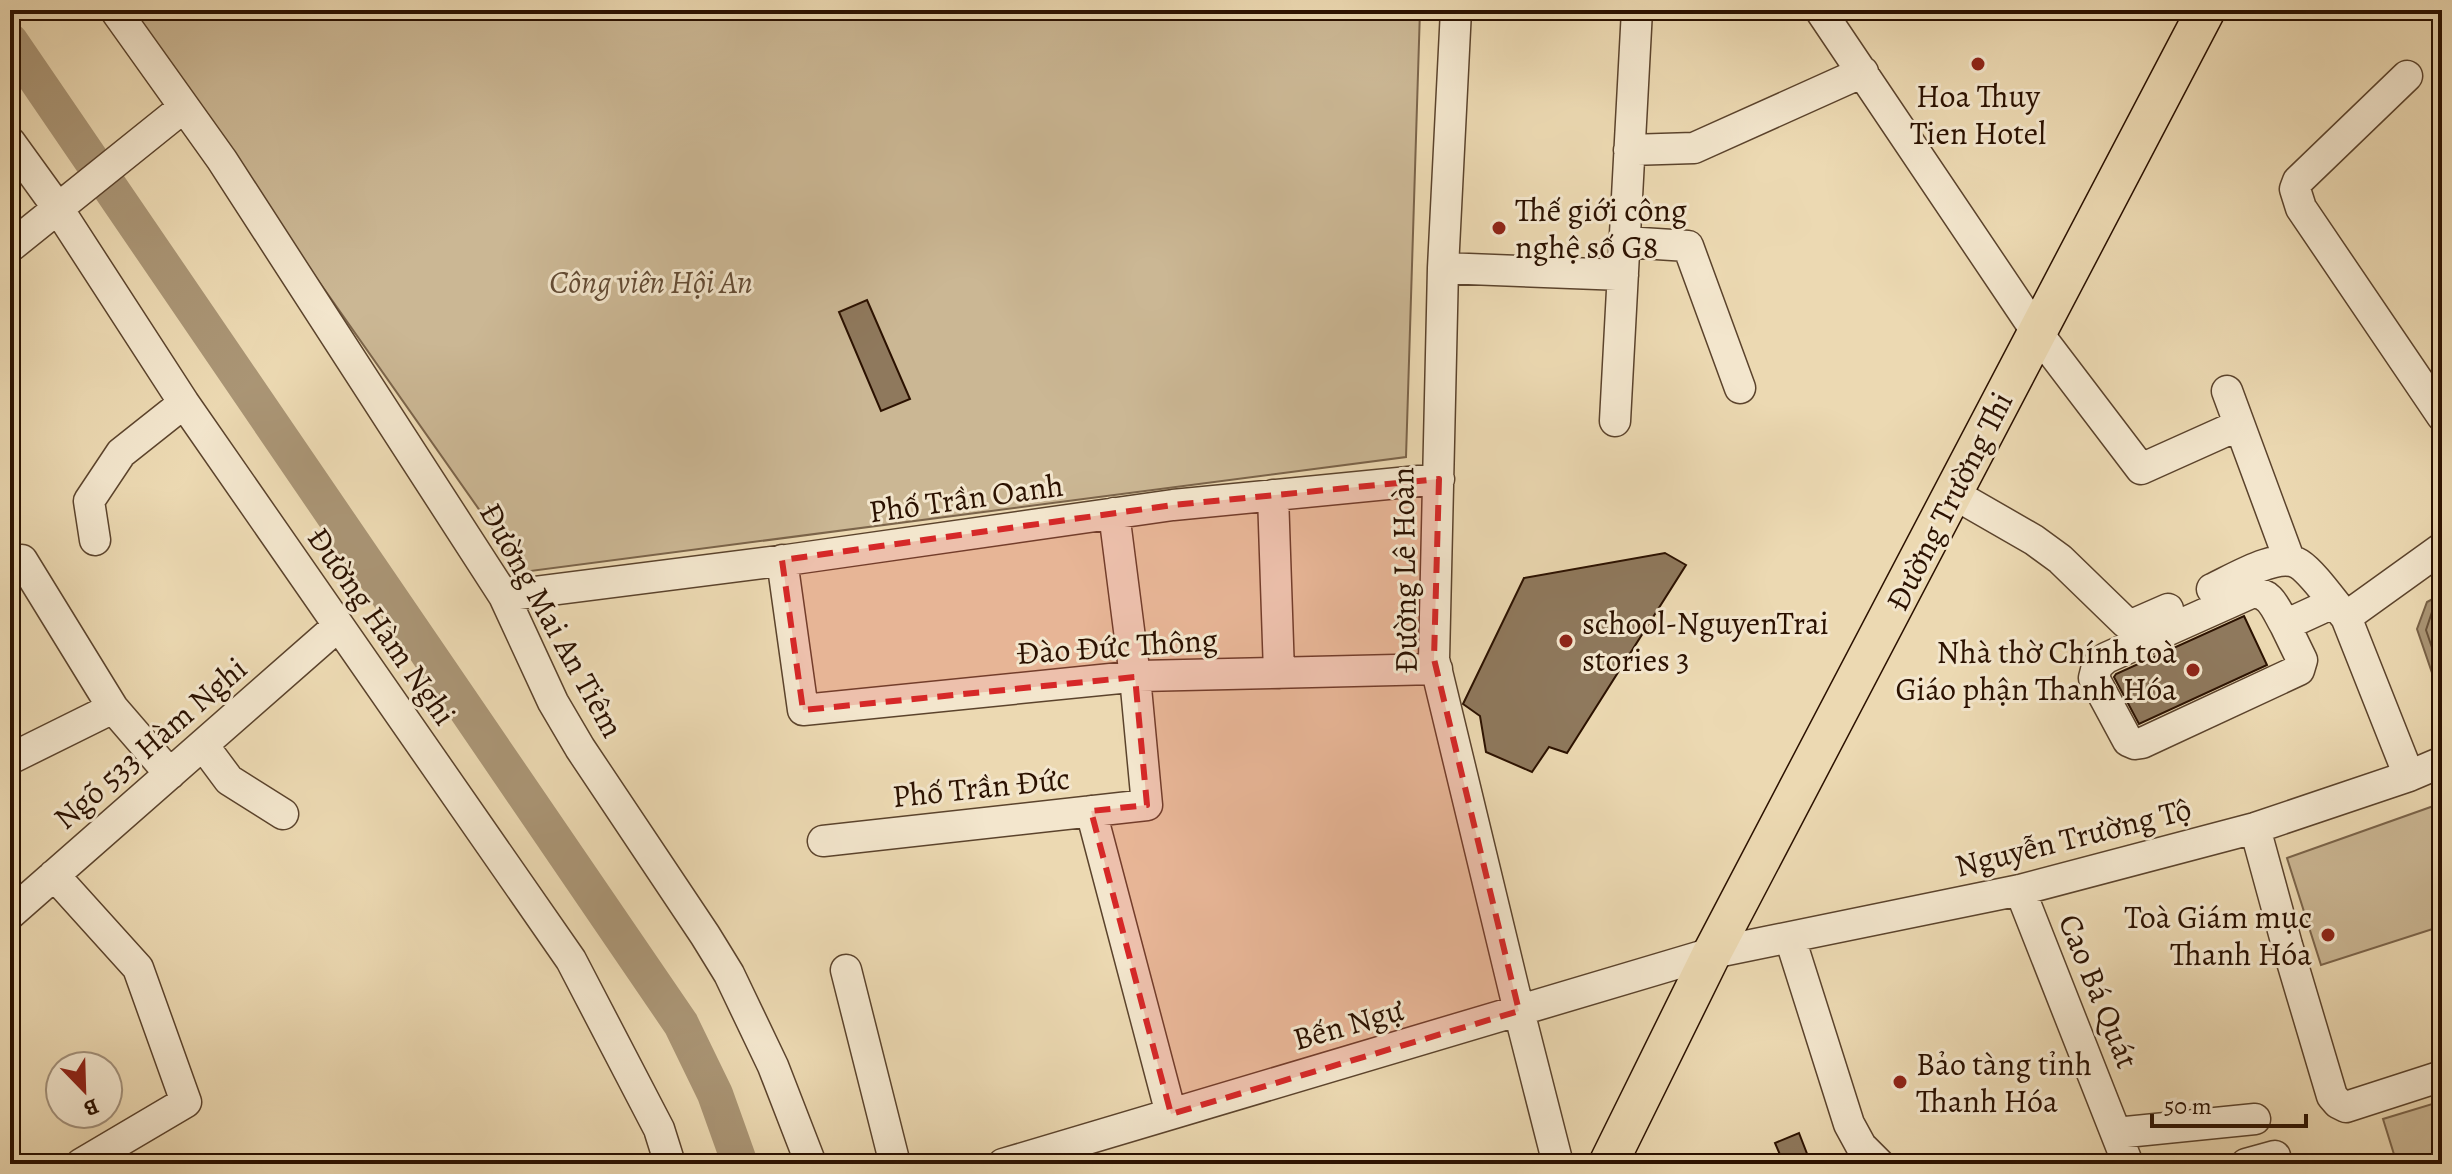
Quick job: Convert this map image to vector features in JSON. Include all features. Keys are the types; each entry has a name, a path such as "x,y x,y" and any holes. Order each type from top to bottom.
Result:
{"main road":[{"name":"Đường Trường Thi","path":"1608,1164 1712,953 2205,11"}],"street":[{"name":"Đường Mai An Tiêm","path":"115,10 222,160 504,596 560,714 580,748 729,974 773,1066 811,1164"},
{"name":"Đường Lê Hoàn","path":"1456,10 1443,268 1434,659 1558,1164"},
{"path":"1615,421 1637,10"},
{"path":"1820,10 2036,331 2141,469 2239,425"},
{"path":"1629,150 1694,148 1863,72"},
{"path":"2407,76 2298,181 2295,189 2296,197 2442,416"},
{"path":"10,247 184,107"},
{"name":"Đường Hàm Nghi","path":"10,142 67,200 184,403 571,960 659,1129 670,1164"},
{"path":"1625,242 1688,246 1740,388"},
{"path":"1443,268 1623,275"},
{"path":"2227,391 2289,559"},
{"path":"95,540 89,501 121,453 184,403"},
{"name":"Phố Trần Oanh","path":"504,596 1114,513 1439,479"},
{"path":"1954,494 2034,540 2060,559 2126,623 2136,623 2274,561 2289,559 2301,565 2340,610 2409,776"},
{"path":"1273,495 1279,673"},
{"path":"1114,513 1135,677"},
{"path":"2285,625 2340,610 2442,548"},
{"path":"22,560 113,708 170,774"},
{"name":"Đào Đức Thông","path":"782,560 803,710 1135,677 1437,669"},
{"path":"2261,592 2268,596 2285,625 2302,660 2299,670 2142,743 2128,741 2094,678 2097,666 2106,658 2251,593 2261,592"},
{"name":"Ngõ 533 Hàm Nghi","path":"10,914 338,626"},
{"name":"Phố Trần Đức","path":"823,841 1147,805 1135,677"},
{"path":"14,749 113,708"},
{"path":"203,745 229,780 283,814"},
{"name":"Nguyễn Trường Tộ","path":"1712,953 2020,890 2255,828 2442,762"},
{"path":"1091,811 1171,1114"},
{"path":"2255,828 2332,1096 2346,1107 2442,1076"},
{"path":"54,875 138,968 186,1102 81,1164"},
{"name":"Cao Bá Quát","path":"2020,890 2128,1164"},
{"path":"1790,938 1849,1124 1861,1146 1879,1164"},
{"name":"Bến Ngự","path":"1010,1163 1712,953"},
{"path":"846,970 895,1164"},
{"path":"2116,1133 2255,1119"},
{"path":"2246,1164 2275,1156"}],"highlighted area":[{"path":"1439,479 1434,659 1519,1011 1171,1114 1091,811 1147,805 1135,677 803,710 782,560 1173,505"}],"green space":[{"name":"Công viên Hội An","path":"128,10 1420,10 1406,457 523,572"},
{"path":"2442,803 2442,926 2321,965 2287,858"},
{"path":"2442,1101 2442,1164 2397,1164 2383,1119"}],"water":[{"path":"2442,594 2442,702 2417,629 2427,602"}],"building":[{"path":"867,300 910,399 881,411 839,312"},
{"name":"school-NguyenTrai stories 3","path":"1665,553 1686,565 1567,753 1549,747 1532,772 1486,752 1480,716 1463,704 1524,578"},
{"name":"Nhà thờ Chính toà Giáo phận Thanh Hóa","path":"2244,616 2267,665 2139,724 2114,677 2116,674"},
{"path":"1799,1133 1811,1164 1784,1164 1775,1143"}],"waterway":[{"path":"10,41 681,1024 715,1094 740,1164"}],"place":[{"name":"Hoa Thuy Tien Hotel","path":"1978,64"},
{"name":"Thế giới công nghệ số G8","path":"1499,228"},
{"name":"school-NguyenTrai stories 3","path":"1566,641"},
{"name":"Nhà thờ Chính toà Giáo phận Thanh Hóa","path":"2193,670"},
{"name":"Toà Giám mục Thanh Hóa","path":"2328,935"},
{"name":"Bảo tàng tỉnh Thanh Hóa","path":"1900,1082"}]}
